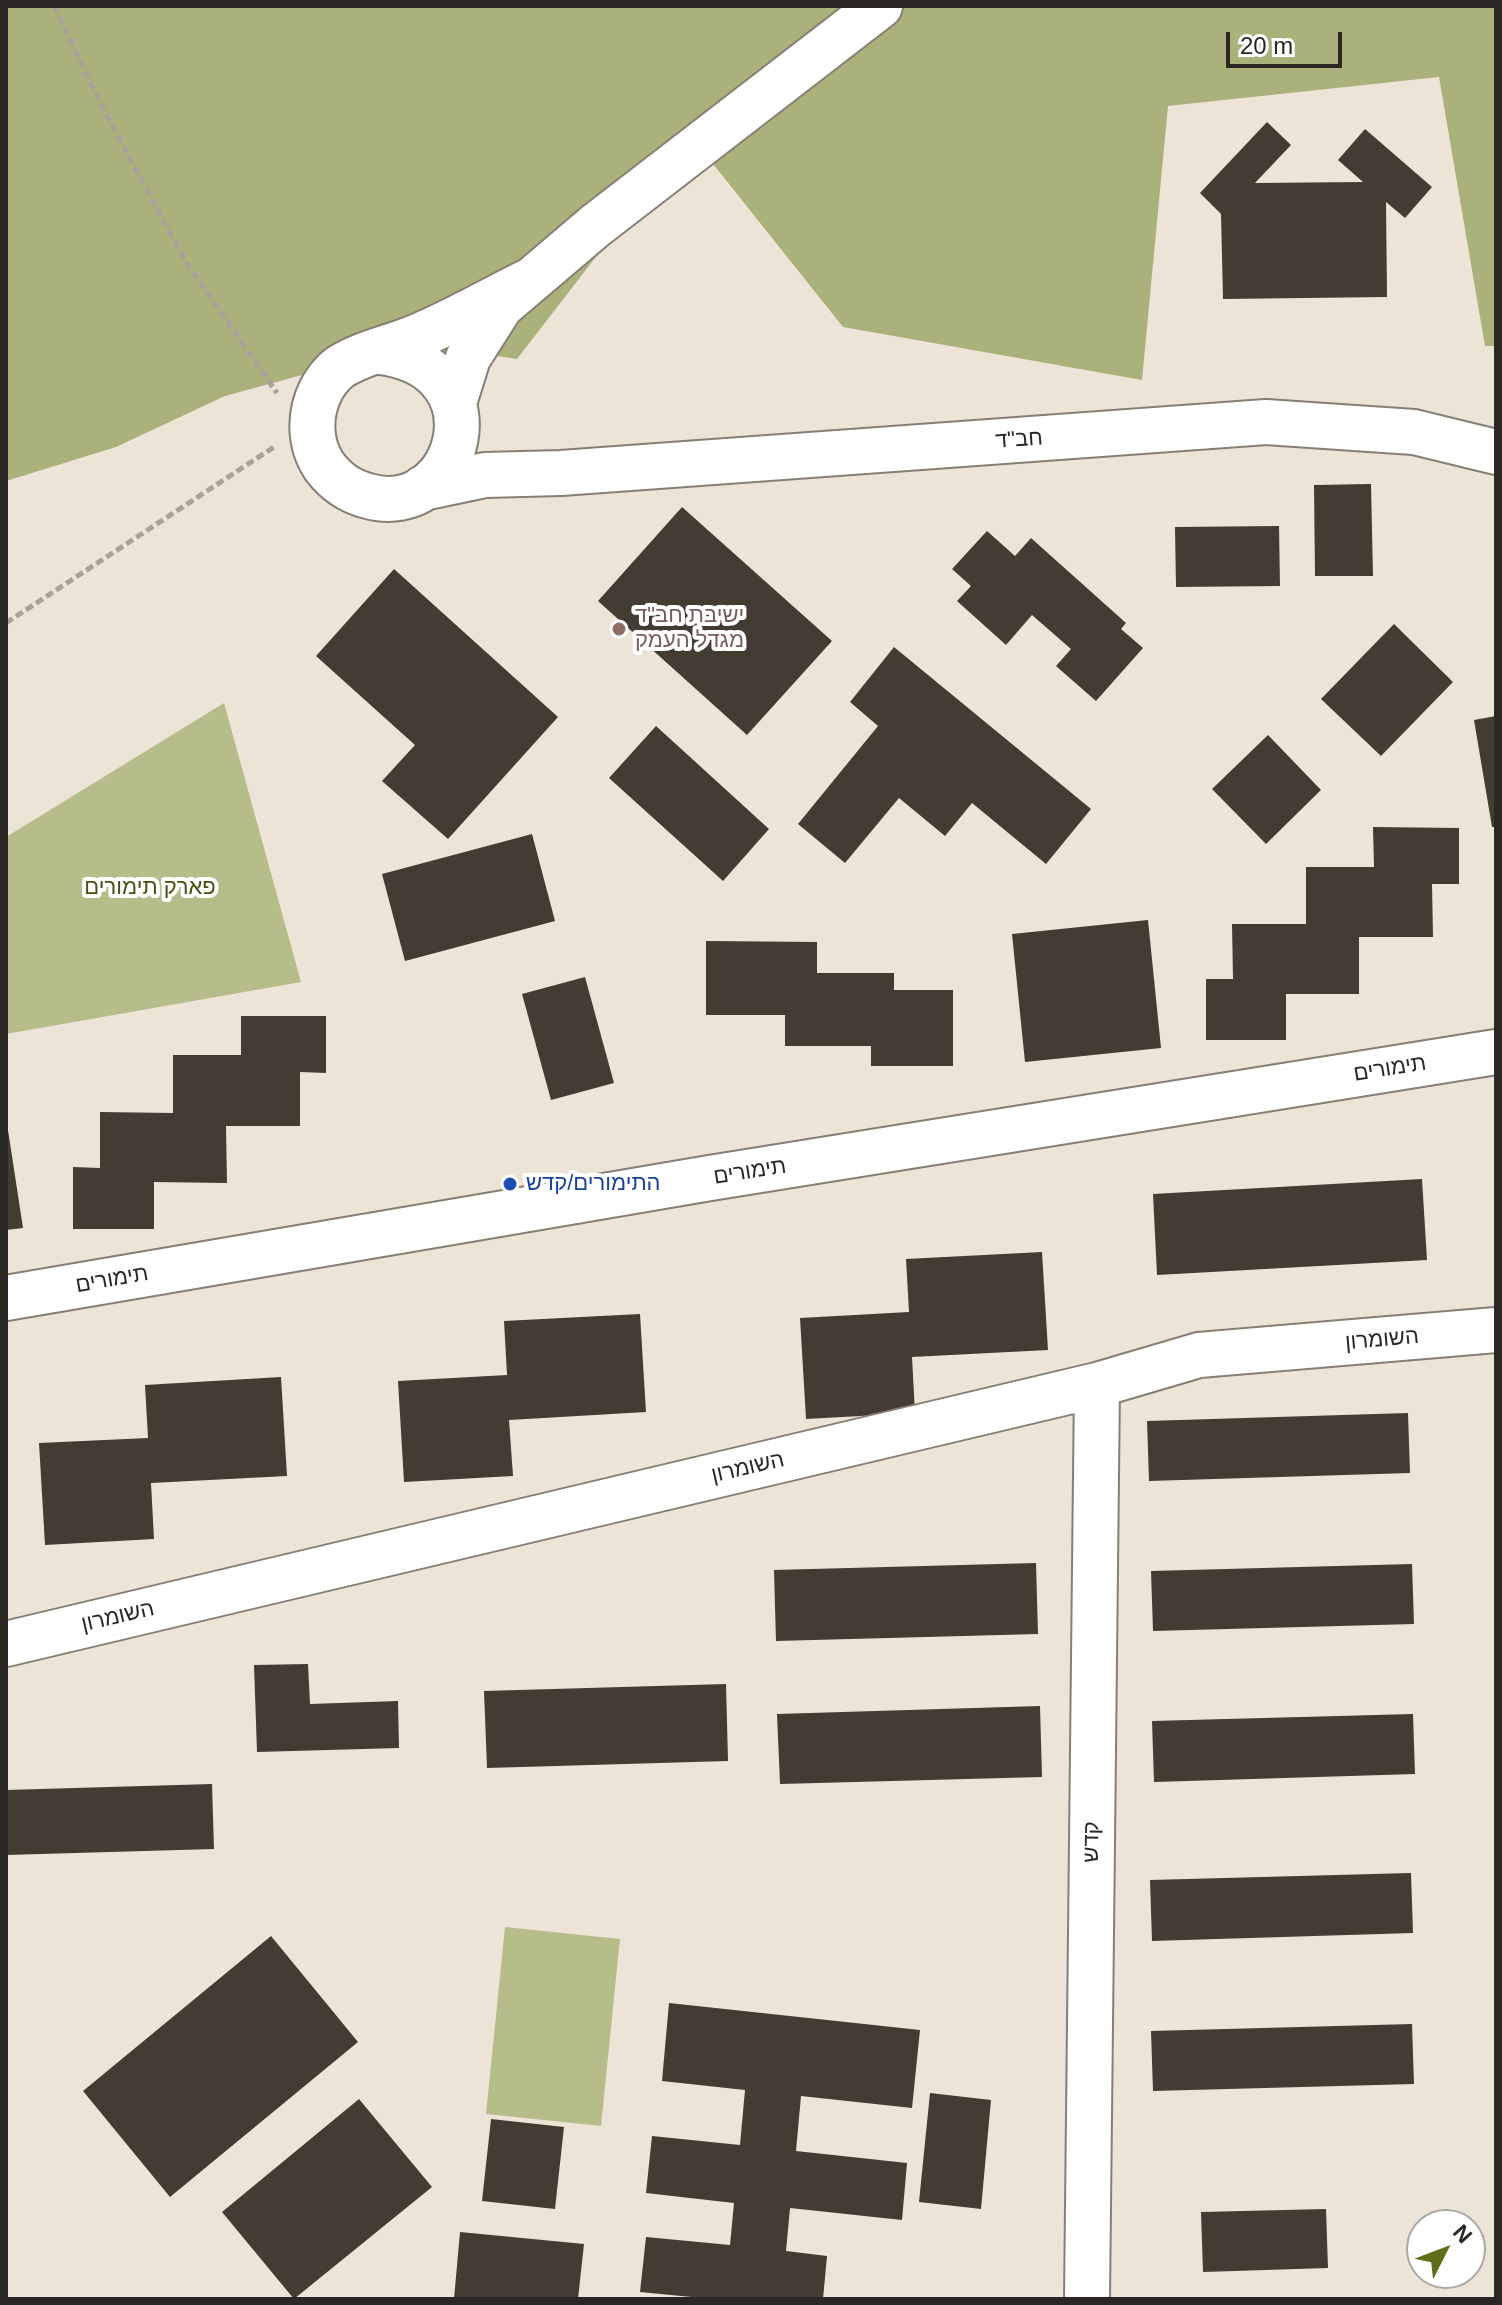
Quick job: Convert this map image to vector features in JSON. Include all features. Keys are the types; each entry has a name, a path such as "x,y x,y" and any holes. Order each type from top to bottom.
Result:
{"street":[{"path":"455,409 459,378 482,330 501,306 880,6"},
{"path":"380,352 404,355 426,365 443,381 455,409 458,427 454,451 442,472 423,488 400,497 376,498 352,491 332,477 319,457 312,434 313,410 322,388 336,370 357,358 380,352 529,281"},
{"name":"חב\"ד","path":"455,409 481,443 507,459 541,471"},
{"name":"חב\"ד","path":"423,488 485,475 577,472 1266,422 1414,432 1496,452"},
{"name":"תימורים","path":"6,1298 710,1178 1496,1052"},
{"name":"השומרון","path":"6,1644 1097,1385 1199,1355 1496,1330"},
{"name":"קדש","path":"1087,2299 1097,1385"}],"path":[{"path":"54,6 99,101 184,259 283,402"},
{"path":"6,623 276,446"}],"green space":[{"path":"6,6 1496,6 1496,346 1485,346 1439,77 1168,106 1142,380 843,327 690,135 517,359 416,344 225,396 116,447 6,481"},
{"name":"פארק תימורים","path":"224,703 301,982 6,1034 6,837"},
{"path":"505,1927 620,1939 601,2126 486,2114"}],"building":[{"path":"1267,122 1291,145 1255,183 1363,182 1338,160 1365,129 1432,187 1405,218 1386,202 1387,297 1223,299 1221,214 1200,193"},
{"path":"1371,484 1373,576 1315,576 1314,485"},
{"path":"682,507 832,641 747,735 598,601"},
{"path":"1279,526 1280,586 1176,587 1175,527"},
{"path":"987,531 1015,556 1031,538 1126,623 1121,629 1143,648 1096,701 1056,666 1071,649 1032,615 1006,645 957,601 971,586 952,569"},
{"path":"394,569 558,717 448,839 382,781 415,745 316,656"},
{"path":"1394,624 1453,682 1381,756 1321,699"},
{"path":"894,647 1091,809 1046,864 972,803 945,836 899,798 845,863 798,824 878,726 850,702"},
{"path":"1496,716 1496,827 1492,827 1474,720"},
{"path":"656,726 769,829 723,881 609,778"},
{"path":"1268,735 1321,790 1266,844 1212,789"},
{"path":"1373,827 1459,828 1459,884 1432,884 1433,937 1359,937 1359,994 1286,994 1286,1040 1206,1040 1206,979 1233,979 1232,924 1306,924 1306,867 1374,867"},
{"path":"532,834 555,921 405,961 382,874"},
{"path":"1148,920 1161,1048 1025,1062 1012,934"},
{"path":"706,941 817,942 817,973 894,973 894,990 953,990 953,1066 871,1066 871,1046 785,1046 785,1015 706,1015"},
{"path":"585,977 614,1083 551,1100 522,994"},
{"path":"241,1016 326,1016 326,1073 300,1072 300,1126 226,1126 227,1183 154,1182 154,1229 73,1229 73,1167 100,1168 100,1112 173,1113 173,1055 241,1055"},
{"path":"6,1117 23,1228 6,1230"},
{"path":"1422,1179 1427,1260 1157,1275 1153,1194"},
{"path":"1042,1252 1048,1350 912,1357 915,1413 806,1419 800,1318 909,1312 906,1259"},
{"path":"640,1314 646,1412 509,1420 513,1476 404,1482 398,1381 507,1375 504,1321"},
{"path":"281,1377 287,1476 151,1483 154,1539 45,1545 39,1443 148,1438 145,1385"},
{"path":"1408,1413 1410,1473 1149,1481 1147,1421"},
{"path":"1036,1563 1038,1634 776,1641 774,1570"},
{"path":"1412,1564 1414,1624 1153,1631 1151,1571"},
{"path":"308,1664 310,1704 398,1701 399,1748 257,1752 254,1665"},
{"path":"726,1684 728,1761 487,1768 484,1691"},
{"path":"1040,1706 1042,1777 780,1784 777,1714"},
{"path":"1413,1714 1415,1774 1154,1782 1152,1721"},
{"path":"212,1784 214,1849 6,1855 6,1790"},
{"path":"1411,1873 1413,1933 1152,1941 1150,1880"},
{"path":"271,1936 358,2042 170,2197 83,2091"},
{"path":"669,2003 920,2030 912,2108 801,2096 796,2151 907,2163 902,2220 790,2208 786,2251 827,2256 823,2299 712,2299 640,2292 646,2237 730,2245 734,2203 646,2193 652,2136 740,2145 745,2090 662,2081"},
{"path":"1412,2024 1414,2084 1153,2091 1151,2031"},
{"path":"930,2093 991,2100 981,2209 919,2202"},
{"path":"359,2099 432,2187 294,2299 222,2212"},
{"path":"491,2119 564,2127 555,2209 482,2201"},
{"path":"1326,2209 1328,2268 1203,2272 1201,2212"},
{"path":"460,2232 584,2244 578,2299 454,2299"}],"place":[{"name":"ישיבת חב\"ד מגדל העמק","path":"619,629"},
{"name":"התימורים/קדש","path":"510,1184"}]}
